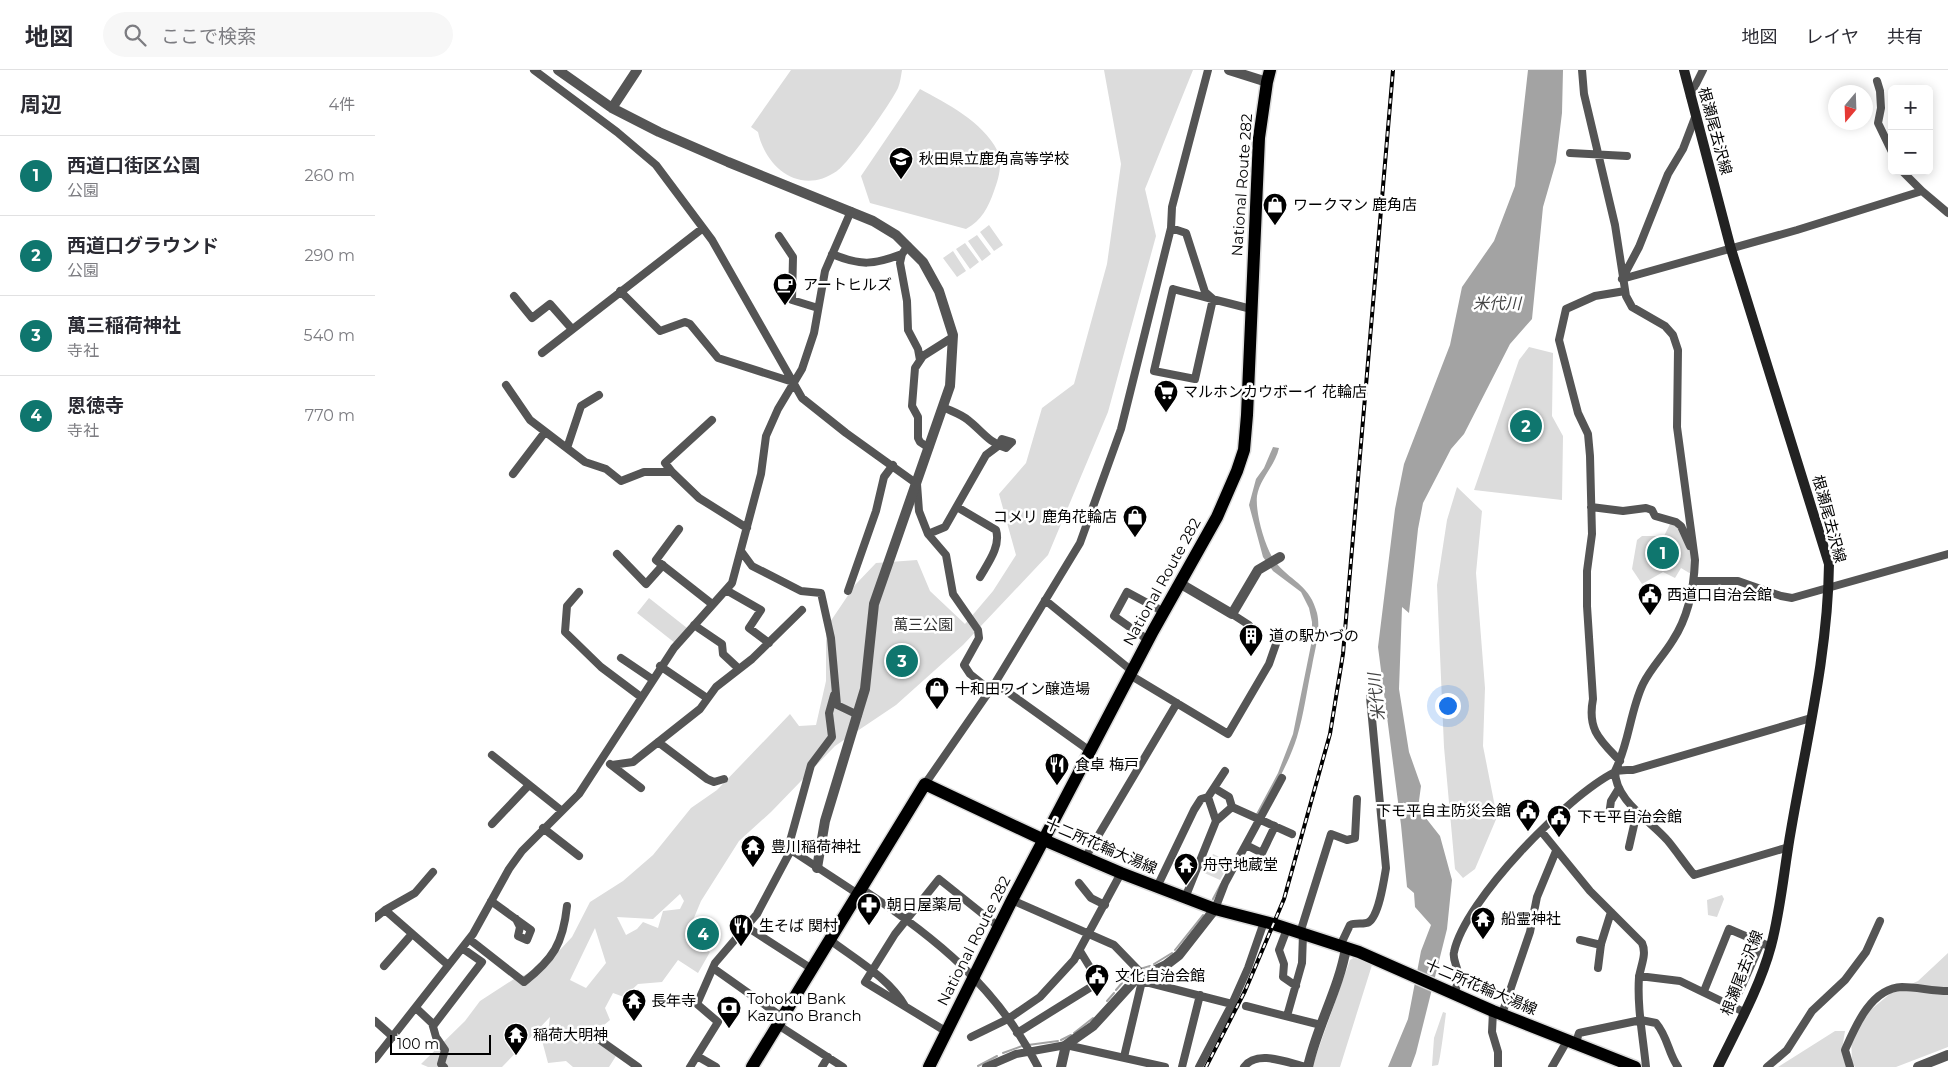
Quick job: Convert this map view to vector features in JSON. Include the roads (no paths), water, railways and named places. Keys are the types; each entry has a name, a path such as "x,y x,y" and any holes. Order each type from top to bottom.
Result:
{"main road":[{"name":"根瀬尾去沢線","path":"1684,70 1731,249 1829,564 1828,588 1811,718 1782,898 1744,1012 1718,1067"},
{"name":"National Route 282","path":"929,1067 1012,900 1148,640 1217,517 1237,471 1244,450 1259,138 1269,76"},
{"name":"十二所花輪大湯線","path":"925,784 1044,840 1121,873 1215,909 1265,922 1359,952 1498,1013 1635,1067"},
{"path":"752,1067 925,784"}],"street":[{"path":"534,70 617,132 656,165 703,228 733,275 803,398 825,417 893,464 917,484 919,511 928,534 946,555 953,594 978,630 979,638 964,665 969,674 990,690"},
{"path":"558,70 612,108 659,132 851,211 880,226 905,250 923,262 939,292 953,337 950,386 874,604 865,689 825,821 817,868"},
{"path":"612,108 637,70"},
{"path":"925,784 995,683 1080,543 1121,429 1171,228 1172,207 1208,70"},
{"path":"1229,70 1269,76"},
{"path":"1582,70 1584,94 1600,154 1615,225 1625,291 1632,307 1658,321 1669,330 1673,335 1678,350 1677,427 1694,554 1694,581 1684,615 1673,641 1663,652 1642,685 1620,761 1615,771 1615,783 1637,812 1668,841 1694,875 1789,847"},
{"path":"1691,96 1703,70"},
{"path":"1877,81 1881,100 1877,123 1888,144"},
{"path":"1622,279 1639,248 1668,174 1683,149 1696,115"},
{"path":"1570,153 1627,156"},
{"path":"1906,175 1948,213"},
{"path":"1622,279 1731,249 1922,191"},
{"path":"375,1059 469,939 509,869 543,828 579,794 660,666 732,583 761,474 766,436 793,382 802,369 814,333 825,271 851,211"},
{"path":"542,353 703,228"},
{"path":"1171,228 1186,233 1205,292 1213,299"},
{"path":"779,236 793,257 792,300 818,308"},
{"path":"832,254 847,260 875,264 905,250"},
{"path":"905,250 900,263 907,301 908,330 918,349 920,360"},
{"path":"1213,299 1195,379 1154,371 1173,289 1213,299 1251,309"},
{"path":"620,291 660,331 685,322 690,324 718,358 793,382"},
{"path":"1620,761 1593,730 1590,714 1593,699 1587,571 1592,534 1588,434 1578,413 1559,340 1566,309 1595,296 1625,291"},
{"path":"514,296 532,318 551,304 572,329"},
{"path":"929,448 920,442 918,438 918,417 912,406 915,368 920,360 953,337"},
{"path":"505,385 530,420 585,462 606,469 621,481 644,472 671,472"},
{"path":"567,448 581,406 599,395"},
{"path":"928,534 945,526 986,455 999,446 985,438 966,419 943,407"},
{"path":"712,420 665,463 671,472 699,498 747,528"},
{"path":"513,474 545,432"},
{"path":"848,590 877,511 882,482 888,469 893,464"},
{"path":"957,507 996,530 998,536 991,558 980,577"},
{"path":"1591,507 1623,511 1646,508 1652,510 1655,516 1676,522 1681,526 1694,554"},
{"path":"679,529 656,560 712,604"},
{"path":"741,550 752,566 801,591 821,593 831,638 837,705 858,714"},
{"path":"617,554 646,584 663,565"},
{"path":"1694,581 1738,581 1792,598 1948,554"},
{"path":"1232,614 1258,570 1267,567 1278,559"},
{"path":"1181,584 1249,625"},
{"path":"725,590 761,610 749,628 769,643"},
{"path":"579,592 567,606 565,632 601,667 641,697"},
{"path":"1148,640 1114,616 1127,592 1165,612"},
{"path":"1045,600 1131,673 1177,704 1228,734 1269,664 1277,641"},
{"path":"612,765 633,762 700,709 707,698 738,668 769,643 802,610"},
{"path":"694,625 722,644 723,654 738,668"},
{"path":"621,658 652,679"},
{"path":"660,666 707,698"},
{"path":"995,683 1090,751"},
{"path":"690,1067 718,1022 697,1004 713,968 747,927 765,900 791,850 789,841 811,765 831,737 829,713 836,689"},
{"path":"1244,1067 1257,1058 1266,1058 1307,1067 1342,972 1343,947 1350,925 1368,923 1373,918 1383,887 1386,868 1370,697"},
{"path":"1085,858 1177,704"},
{"path":"1455,993 1459,975 1453,954 1466,921 1478,901 1541,832 1580,794 1615,771 1633,770 1811,718"},
{"path":"658,742 707,779 714,782 724,779"},
{"path":"492,755 562,810"},
{"path":"603,758 641,788"},
{"path":"1157,887 1194,810 1201,799 1208,797 1225,771"},
{"path":"1061,1067 1066,1045 1093,1026 1129,985 1166,965 1179,955 1215,909 1225,883 1246,844 1257,817 1282,778"},
{"path":"492,824 529,785"},
{"path":"1214,788 1229,797 1232,807"},
{"path":"1609,815 1611,801 1619,788"},
{"path":"1208,797 1216,820"},
{"path":"1287,1016 1302,963 1301,934 1331,834 1347,840 1355,838 1357,799"},
{"path":"1232,807 1292,834"},
{"path":"1185,898 1216,820 1232,807"},
{"path":"1629,847 1637,812"},
{"path":"1246,844 1262,853 1275,826"},
{"path":"543,828 579,856"},
{"path":"1541,832 1611,912 1642,943 1645,949 1639,976 1646,1067"},
{"path":"791,850 817,868 907,919 975,976 1008,1019 1038,1067"},
{"path":"1498,1067 1498,1052 1492,1032 1498,1013 1517,977 1537,897 1556,851"},
{"path":"375,918 415,893 433,872"},
{"path":"971,1036 1008,1019 1040,997 1074,960 1121,873"},
{"path":"947,1032 865,982 907,919 939,879 999,927"},
{"path":"1079,883 1091,898 1105,905"},
{"path":"1012,900 1114,945 1143,978 1232,1004"},
{"path":"491,901 516,919"},
{"path":"469,939 523,982 557,950 565,926 567,906"},
{"path":"385,910 448,966"},
{"path":"1599,968 1601,945 1611,912"},
{"path":"1767,1067 1787,1050 1812,1011 1845,980 1866,952 1880,921"},
{"path":"1199,1067 1232,1004 1265,922"},
{"path":"747,927 812,969"},
{"path":"1287,929 1279,950 1284,964 1283,977 1296,986"},
{"path":"1704,991 1729,929 1766,945 1733,1006"},
{"path":"384,966 412,934"},
{"path":"829,940 873,971 901,999 906,1008"},
{"path":"1580,940 1601,945"},
{"path":"433,1026 482,962 462,948"},
{"path":"1017,1032 1099,982 1079,951"},
{"path":"713,968 780,1021 843,1067"},
{"path":"1639,976 1680,981 1744,1012"},
{"path":"1124,1057 1143,978"},
{"path":"1850,1067 1845,1050 1859,1018 1883,994 1900,987 1948,991"},
{"path":"1182,1067 1200,995"},
{"path":"1246,1006 1321,1025"},
{"path":"416,1008 433,1026 435,1036 445,1050 441,1064 444,1067"},
{"path":"1552,1067 1579,1032 1641,1020 1656,1023 1661,1028 1679,1067"},
{"path":"375,1021 393,1037"},
{"path":"597,1038 638,1067"},
{"path":"986,1067 1016,1054 1066,1045 1165,1067"},
{"path":"1918,1067 1948,1055"},
{"path":"697,1056 716,1067"},
{"path":"822,1067 828,1057"}],"water":[{"name":"米代川","path":"1528,70 1563,70 1562,113 1556,162 1543,207 1532,319 1510,344 1464,434 1451,449 1423,503 1418,529 1409,613 1402,607 1399,689 1409,752 1421,786 1418,808 1440,836 1452,880 1447,929 1416,1053 1411,1067 1388,1067 1408,1019 1421,951 1431,925 1415,907 1414,893 1407,887 1378,647 1395,509 1404,464 1450,345 1462,287 1494,241 1515,186"},
{"path":"1273,447 1279,448 1261,483 1257,496 1260,522 1265,542 1273,558 1306,591 1314,604 1318,619 1318,633 1304,710 1297,737 1285,767 1259,816 1256,814 1278,773 1293,734 1312,640 1312,622 1309,608 1301,592 1273,571 1263,557 1249,505 1256,479 1264,468"}],"waterway":[{"path":"1213,899 1221,884"},
{"path":"1175,950 1203,915"},
{"path":"1154,964 1172,953"},
{"path":"1140,969 1150,966"},
{"path":"1124,980 1136,972"},
{"path":"1116,990 1122,983"},
{"path":"1107,1001 1114,993"},
{"path":"1074,1033 1093,1018"},
{"path":"1061,1040 1071,1035"},
{"path":"1028,1045 1058,1041"},
{"path":"1003,1053 1022,1046"},
{"path":"978,1066 997,1056"}],"tunnel":[{"path":"1232,1004 1246,1006"}],"railway":[{"path":"1206,1067 1245,991 1284,899 1330,734 1343,654 1393,70"}],"place":[{"name":"秋田県立鹿角高等学校","path":"901,180"},
{"name":"ワークマン 鹿角店","path":"1275,226"},
{"name":"アートヒルズ","path":"785,306"},
{"name":"マルホンカウボーイ 花輪店","path":"1166,413"},
{"name":"西道口グラウンド","path":"1526,426"},
{"name":"コメリ 鹿角花輪店","path":"1135,538"},
{"name":"西道口街区公園","path":"1663,553"},
{"name":"西道口自治会館","path":"1650,616"},
{"name":"道の駅かづの","path":"1251,657"},
{"name":"萬三稲荷神社","path":"902,661"},
{"name":"十和田ワイン醸造場","path":"937,710"},
{"name":"食卓 梅戸","path":"1057,786"},
{"name":"下モ平自主防災会館","path":"1528,832"},
{"name":"下モ平自治会館","path":"1559,838"},
{"name":"豊川稲荷神社","path":"753,868"},
{"name":"舟守地蔵堂","path":"1186,886"},
{"name":"朝日屋薬局","path":"869,926"},
{"name":"恩徳寺","path":"703,934"},
{"name":"船霊神社","path":"1483,940"},
{"name":"生そば 関村","path":"741,947"},
{"name":"文化自治会館","path":"1097,997"},
{"name":"長年寺","path":"634,1022"},
{"name":"Tohoku Bank Kazuno Branch","path":"729,1029"},
{"name":"稲荷大明神","path":"516,1056"}],"park label":[{"name":"萬三公園","path":"923,625"}]}
